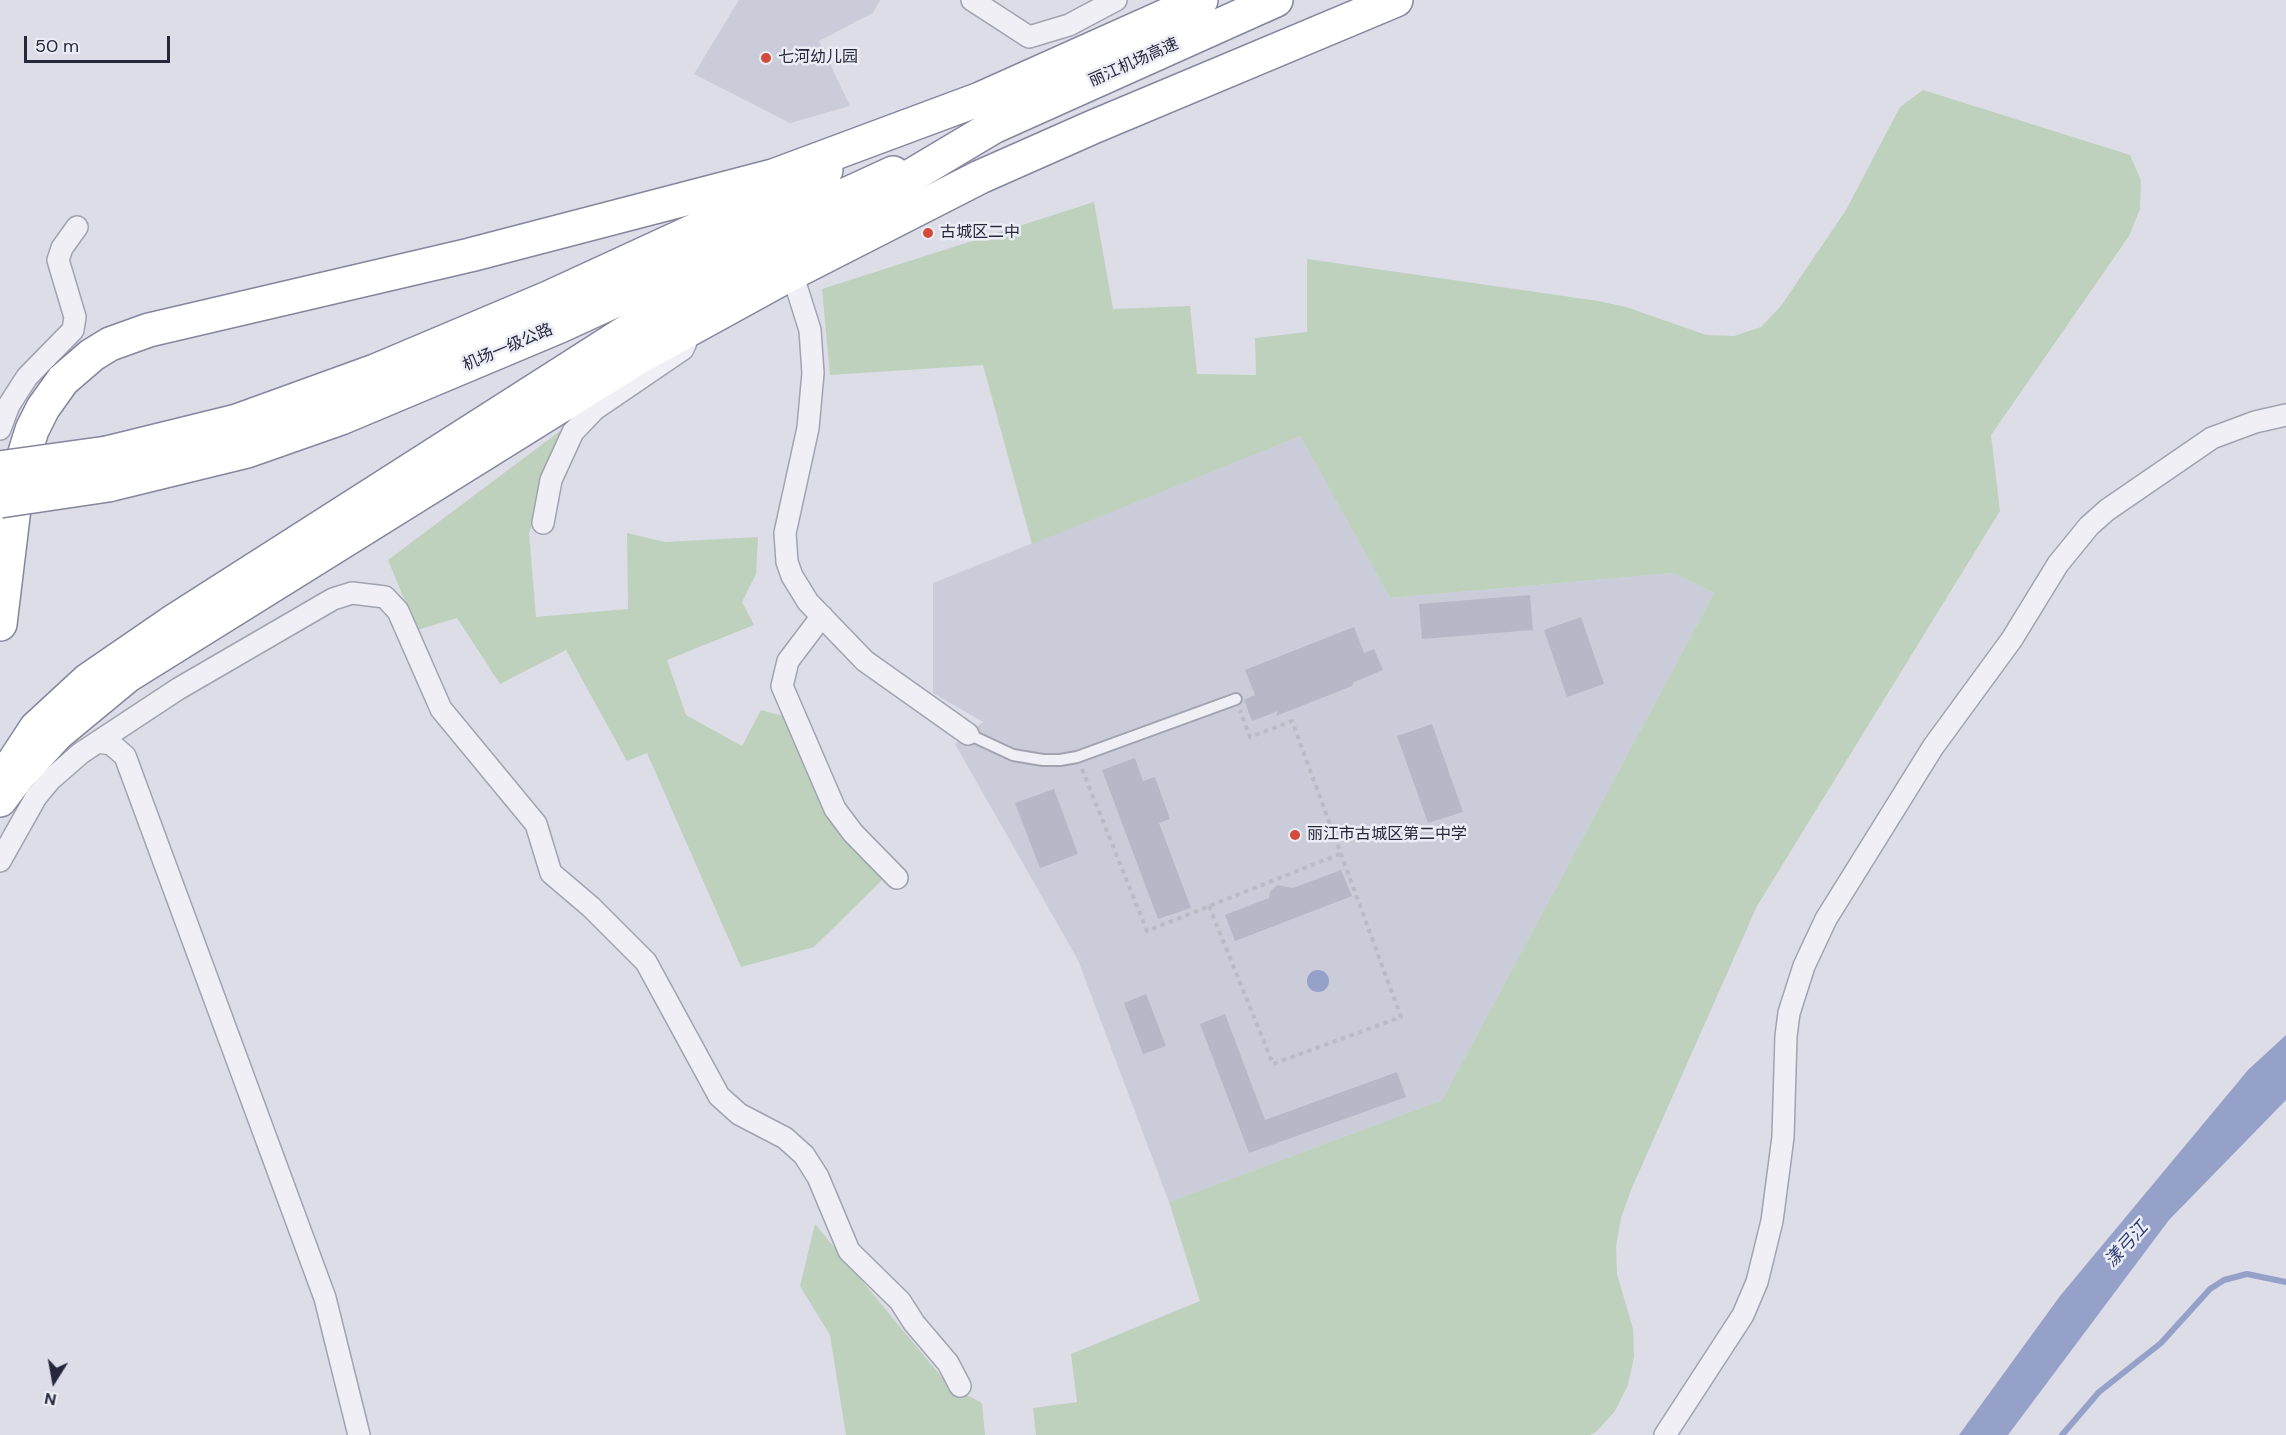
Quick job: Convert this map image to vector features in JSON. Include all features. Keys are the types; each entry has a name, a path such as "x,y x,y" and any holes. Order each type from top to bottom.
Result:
{"highway":[{"name":"丽江机场高速","path":"987,113 1201,0"},
{"path":"0,800 18,776 58,733 126,676 446,476 690,329 792,273 1282,24 1396,0"},
{"name":"丽江机场高速","path":"987,113 1282,24"},
{"name":"机场一级公路","path":"0,468 107,453 237,421 375,371 987,113"},
{"name":"机场一级公路","path":"0,501 108,485 247,451 341,418 560,326 987,113"},
{"path":"0,624 18,475 32,430 43,408 63,380 92,355 110,344 149,330 470,255 773,176 987,113"},
{"path":"0,783 24,744 61,702 88,680 171,623 636,326 822,229 987,113"}],"street":[{"path":"972,0 1029,37 1069,25 1116,0"},
{"path":"0,429 9,405 27,377 73,330 75,317 58,260 62,248 77,227"},
{"path":"792,273 810,330 813,373 808,428 785,533 789,569 799,590 865,661 968,734"},
{"path":"543,523 552,480 573,432 595,409 683,349 690,329"},
{"path":"1665,1435 1743,1315 1760,1272 1772,1221 1783,1137 1786,1036 1790,1013 1804,966 1826,919 1933,747 2012,639 2058,564 2083,532 2107,510 2212,438 2255,422 2286,416"},
{"path":"0,861 36,797 50,780 81,753 178,690 333,599 352,593 385,597 398,611 441,709 536,824 551,873 591,907 646,962 719,1096 739,1114 785,1138 804,1155 818,1177 849,1251 900,1301 914,1323 948,1363 960,1386"},
{"path":"822,616 788,661 782,686 835,809 853,833 897,878"},
{"path":"98,742 111,744 125,756 325,1298 359,1435"}],"lane":[{"path":"968,734 998,749 1028,758 1043,760 1077,758 1236,699"}],"path":[{"path":"1209,906 1273,1064 1401,1017 1292,721 1250,737 1236,699"},
{"path":"1077,758 1148,931 1342,853"}],"shaded area":[{"name":"七河幼儿园","path":"739,0 880,0 873,13 819,41 850,106 790,123 694,74"},
{"name":"丽江市古城区第二中学","path":"1300,436 1390,598 1673,573 1714,593 1442,1100 1169,1202 1078,960 955,744 983,722 933,693 933,583"}],"green space":[{"path":"1923,90 2130,155 2141,181 2140,209 2129,236 1991,435 2000,511 1757,906 1631,1190 1621,1218 1616,1246 1617,1274 1633,1329 1634,1357 1628,1385 1615,1411 1596,1432 1590,1435 1036,1435 1033,1408 1077,1402 1071,1354 1200,1301 1169,1202 1442,1100 1714,593 1673,573 1390,598 1300,436 1032,544 983,365 830,375 822,289 1094,202 1113,309 1190,306 1197,374 1256,375 1255,338 1307,332 1307,259 1598,301 1626,307 1706,335 1734,336 1761,327 1781,306 1846,210 1900,107"},
{"path":"560,431 529,533 536,617 628,609 627,533 665,542 758,537 756,574 742,602 754,625 667,660 686,715 742,746 761,710 783,716 826,810 883,879 814,947 741,967 647,753 627,761 566,650 500,684 457,618 417,630 388,560"},
{"path":"815,1224 949,1386 982,1403 985,1435 846,1435 830,1335 800,1286"}],"water":[{"path":"1318,970 1326,973 1329,981 1326,989 1318,992 1310,989 1307,981 1310,973"},
{"name":"漾弓江","path":"2286,1035 2286,1100 2169,1220 2008,1435 1959,1435 2060,1296 2248,1070"}],"building":[{"path":"1530,595 1533,630 1422,639 1419,604"},
{"path":"1581,617 1604,684 1567,697 1544,630"},
{"path":"1354,627 1364,653 1374,649 1383,670 1354,682 1352,686 1276,716 1278,711 1252,721 1244,700 1255,695 1245,670"},
{"path":"1432,724 1463,812 1428,823 1397,736"},
{"path":"1135,758 1143,781 1155,777 1170,819 1159,823 1191,908 1158,919 1102,770"},
{"path":"1054,789 1078,854 1040,868 1015,803"},
{"path":"1341,870 1352,896 1235,941 1225,915 1269,898 1270,892 1277,885 1293,888"},
{"path":"1146,994 1166,1046 1143,1054 1124,1003"},
{"path":"1225,1014 1265,1120 1397,1072 1406,1097 1249,1153 1200,1024"}],"waterway":[{"path":"2062,1435 2099,1392 2161,1343 2210,1289 2224,1280 2247,1274 2286,1282"}],"tunnel":[{"path":"1269,0 1281,26"}],"place":[{"name":"七河幼儿园","path":"766,58"},
{"name":"古城区二中","path":"928,233"},
{"name":"丽江市古城区第二中学","path":"1295,835"}]}
